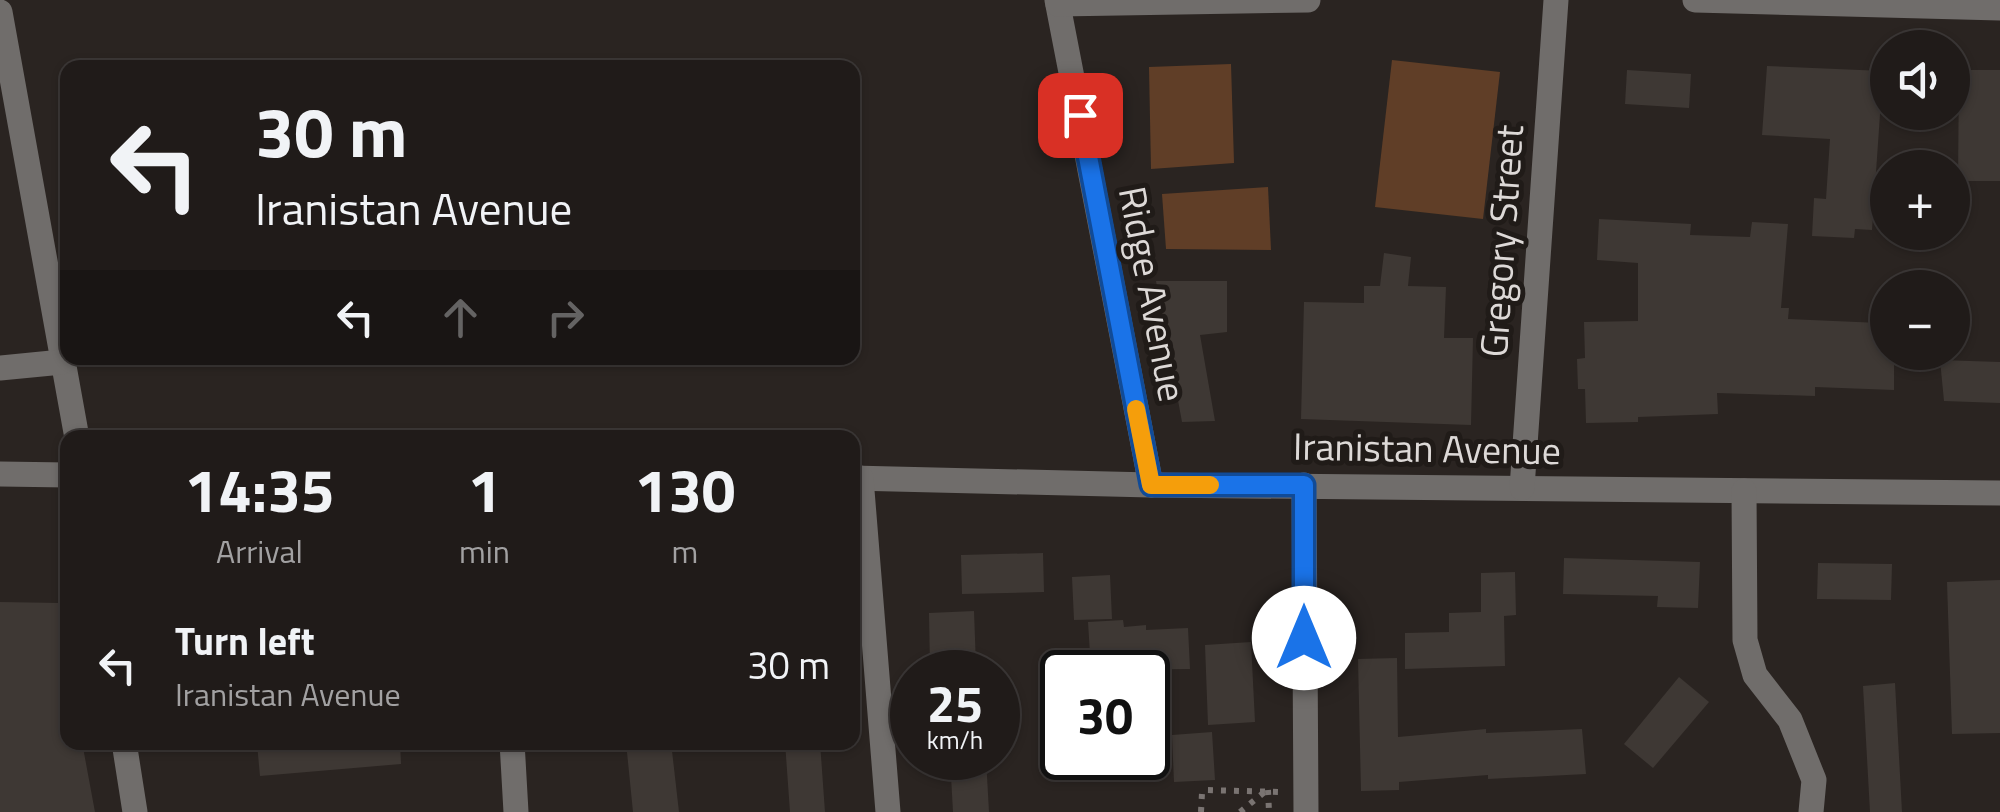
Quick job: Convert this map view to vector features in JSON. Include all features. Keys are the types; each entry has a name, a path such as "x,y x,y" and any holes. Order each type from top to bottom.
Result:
{"street":[{"path":"1058,2 1308,0"},
{"name":"Gregory Street","path":"1522,488 1556,0"},
{"path":"1695,0 2000,8"},
{"name":"Ridge Avenue","path":"1058,2 1151,485"},
{"path":"0,12 60,351"},
{"path":"0,368 60,362"},
{"path":"63,365 75,430"},
{"path":"0,474 60,475"},
{"name":"Iranistan Avenue","path":"860,478 1151,485 2000,493"},
{"path":"1304,485 1306,802"},
{"path":"1744,491 1745,640 1755,675 1790,720 1814,780 1811,812"},
{"path":"860,510 888,812"},
{"path":"125,750 135,812"},
{"path":"512,750 516,812"}],"path":[{"path":"1240,812 1268,789"},
{"path":"1268,789 1269,812"},
{"path":"1202,812 1203,791 1268,789 1306,802"}],"shaded area":[{"path":"1392,60 1500,72 1483,219 1375,207"},
{"path":"1231,64 1234,163 1151,169 1149,67"},
{"path":"1268,187 1271,250 1166,249 1162,194"}],"building":[{"path":"1767,66 1870,70 1870,130 1879,130 1878,150 1870,150 1870,230 1855,229 1854,238 1812,236 1814,198 1826,199 1830,139 1762,135"},
{"path":"1627,70 1691,74 1689,108 1625,104"},
{"path":"1970,70 2000,70 2000,181 1970,181 1970,150 1958,150 1958,130 1970,130"},
{"path":"1599,219 1691,224 1690,235 1750,237 1752,222 1788,224 1781,308 1789,308 1788,319 1870,323 1870,370 1894,370 1894,390 1815,387 1815,396 1717,393 1718,414 1586,423 1585,389 1578,389 1577,359 1585,358 1584,322 1638,321 1638,263 1597,260"},
{"path":"1384,253 1411,257 1408,286 1446,287 1444,338 1473,338 1471,425 1301,419 1304,302 1364,303 1364,286 1380,286"},
{"path":"1156,281 1227,281 1227,332 1200,335 1215,421 1182,422"},
{"path":"1970,361 2000,362 2000,403 1944,401 1941,370 1970,370"},
{"path":"1043,553 1044,592 962,594 961,555"},
{"path":"1564,558 1700,562 1698,608 1657,607 1658,596 1563,594"},
{"path":"1818,563 1892,564 1891,600 1817,599"},
{"path":"1515,572 1516,615 1504,616 1505,666 1405,669 1405,633 1449,632 1449,613 1481,612 1481,573"},
{"path":"1110,575 1112,619 1074,620 1072,577"},
{"path":"2000,580 2000,733 1952,734 1947,582"},
{"path":"0,602 60,603 60,750 83,750 95,812 0,812"},
{"path":"974,611 975,650 930,650 929,613"},
{"path":"1123,620 1124,627 1146,625 1146,630 1188,628 1190,669 1170,669 1170,650 1090,650 1088,622"},
{"path":"1251,642 1255,722 1208,725 1205,645"},
{"path":"1397,658 1398,737 1486,729 1486,733 1582,729 1586,774 1488,779 1488,775 1399,782 1399,790 1361,791 1358,659"},
{"path":"1679,677 1709,702 1653,768 1624,744"},
{"path":"1895,683 1902,812 1870,812 1863,686"},
{"path":"1212,732 1215,780 1174,782 1172,735"},
{"path":"258,750 400,750 401,764 260,776"},
{"path":"627,750 672,750 679,812 633,812"},
{"path":"786,750 821,750 825,812 790,812"},
{"path":"951,780 987,780 989,812 953,812"}],"slow traffic":[{"path":"1136,409 1151,485 1210,485"}],"route":[{"path":"1080,115 1151,485 1304,485 1304,638"}]}
